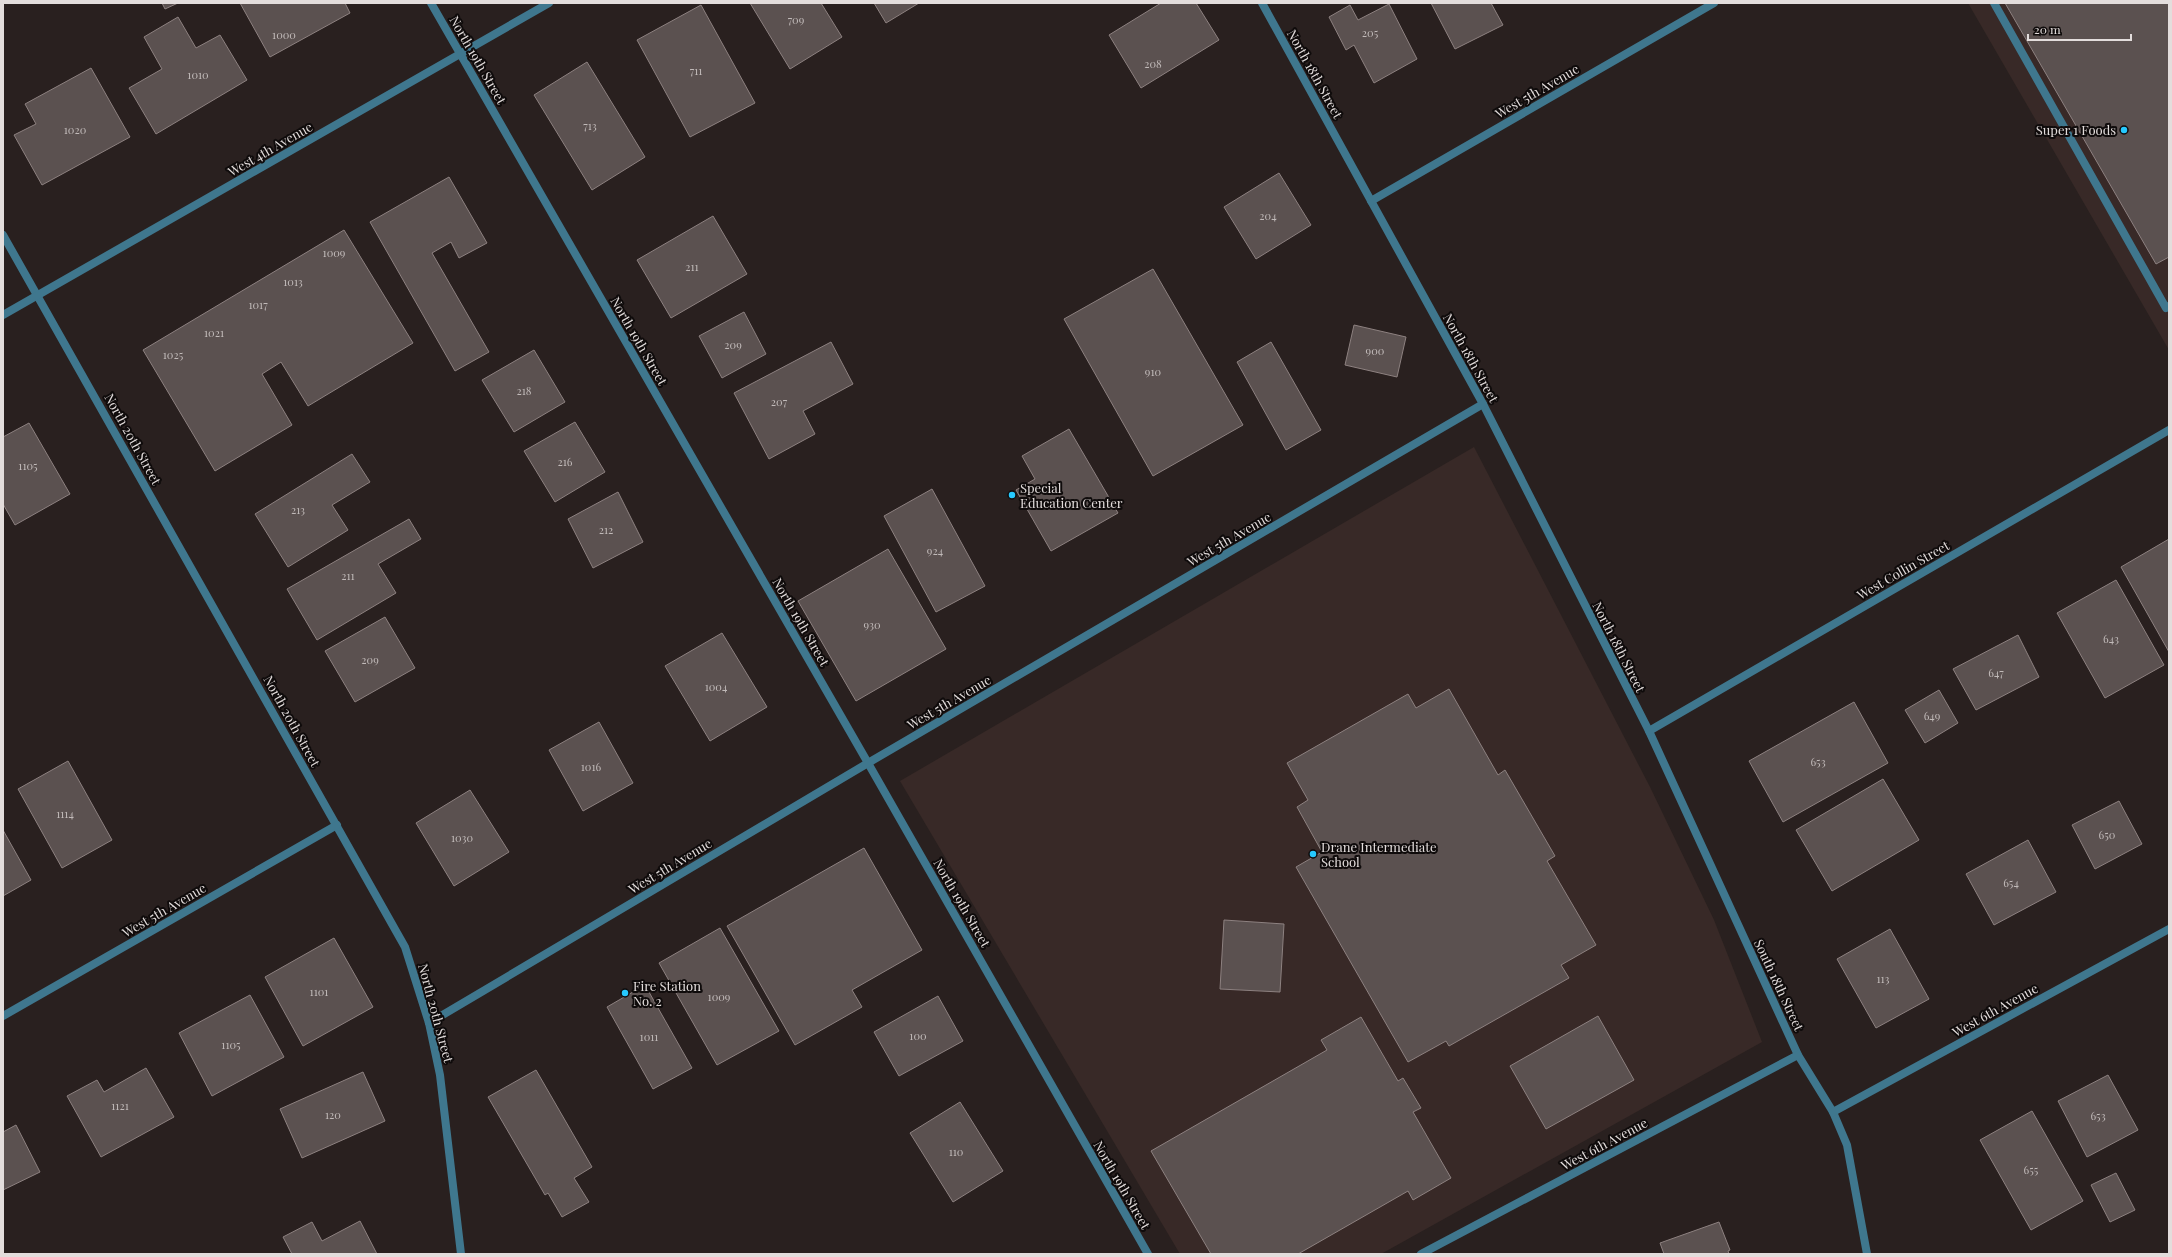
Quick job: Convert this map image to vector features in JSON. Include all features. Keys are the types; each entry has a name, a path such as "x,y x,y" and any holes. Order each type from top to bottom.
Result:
{"street":[{"name":"North 19th Street","path":"431,3 868,763 1148,1254"},
{"name":"West 4th Avenue","path":"3,316 461,55 549,3"},
{"name":"North 18th Street","path":"1262,3 1483,404 1649,731"},
{"name":"West 5th Avenue","path":"1371,201 1714,3"},
{"path":"1994,3 2166,308 2169,306"},
{"name":"North 20th Street","path":"3,235 405,947 429,1022 440,1075 461,1254"},
{"name":"West 5th Avenue","path":"429,1022 868,763 1483,404"},
{"name":"West Collin Street","path":"1649,731 2169,430"},
{"name":"South 18th Street","path":"1649,731 1798,1055 1833,1112 1847,1145 1867,1254"},
{"name":"West 5th Avenue","path":"3,1016 337,825"},
{"name":"West 6th Avenue","path":"1833,1112 2169,929"},
{"name":"West 6th Avenue","path":"1421,1254 1798,1055"}],"shaded area":[{"name":"Super 1 Foods","path":"1968,3 2169,3 2169,350"},
{"name":"Drane Intermediate School","path":"1474,447 1650,787 1714,920 1762,1042 1381,1254 1180,1254 900,781"}],"building":[{"path":"162,3 178,3 165,9"},
{"path":"240,3 345,3 350,13 270,57"},
{"path":"750,3 821,3 842,37 790,69"},
{"path":"874,3 919,3 886,23"},
{"path":"1161,3 1196,3 1219,40 1141,88 1109,35"},
{"path":"1431,3 1491,3 1503,25 1455,49"},
{"name":"Super 1 Foods","path":"2005,3 2169,3 2169,257 2156,264"},
{"path":"1389,4 1417,59 1374,83 1354,45 1346,50 1329,17 1350,5 1358,20"},
{"path":"701,5 755,103 690,137 637,40"},
{"path":"178,17 196,48 220,35 247,80 156,134 129,88 162,69 144,37"},
{"path":"587,62 645,157 592,190 534,95"},
{"path":"91,68 130,137 42,185 14,135 36,124 25,104"},
{"path":"1279,173 1311,225 1256,259 1224,207"},
{"path":"449,177 487,243 459,258 451,242 432,253 489,352 455,371 370,222"},
{"path":"713,216 747,274 671,318 637,260"},
{"path":"344,230 413,343 308,406 281,362 262,374 292,425 215,471 143,350"},
{"path":"1153,269 1243,425 1153,476 1064,319"},
{"path":"744,312 766,354 722,378 699,336"},
{"path":"1354,325 1406,337 1397,377 1345,365"},
{"path":"831,342 853,384 803,411 815,434 769,459 734,393"},
{"path":"1271,342 1321,430 1286,450 1237,362"},
{"path":"534,350 565,402 514,432 482,380"},
{"path":"575,422 605,472 555,502 524,451"},
{"path":"29,423 70,494 15,525 3,504 3,437"},
{"path":"1069,429 1118,513 1051,551 1016,490 1035,479 1022,456"},
{"path":"352,454 370,482 332,505 348,530 288,567 255,514"},
{"path":"932,489 985,586 936,612 884,516"},
{"path":"618,492 643,542 593,568 568,519"},
{"path":"409,519 421,539 378,564 396,593 317,640 287,589"},
{"path":"2169,539 2169,652 2121,567"},
{"path":"888,549 946,649 856,701 798,601"},
{"path":"2116,580 2164,665 2105,698 2057,613"},
{"path":"385,617 415,668 355,702 325,651"},
{"path":"722,633 767,707 710,741 665,666"},
{"path":"2018,635 2039,677 1976,710 1953,669"},
{"path":"1449,689 1498,775 1505,770 1555,856 1547,861 1596,945 1561,965 1569,978 1449,1046 1446,1041 1408,1062 1296,867 1322,852 1297,807 1308,800 1287,763 1408,694 1416,708"},
{"path":"1939,690 1958,723 1925,743 1905,710"},
{"path":"1854,702 1888,763 1783,822 1749,761"},
{"path":"599,722 633,783 583,811 549,750"},
{"path":"68,761 112,840 62,868 18,789"},
{"path":"1883,779 1919,840 1832,891 1796,830"},
{"path":"470,790 509,852 454,886 416,823"},
{"path":"2119,801 2142,844 2095,869 2072,825"},
{"path":"3,830 31,880 3,896"},
{"path":"2028,840 2056,892 1994,925 1966,874"},
{"path":"864,848 922,950 852,990 862,1007 795,1045 727,926"},
{"path":"1224,920 1284,924 1280,992 1220,989"},
{"path":"720,928 779,1031 717,1065 659,963"},
{"path":"1890,929 1929,999 1876,1028 1837,959"},
{"path":"334,938 373,1007 303,1046 265,977"},
{"path":"645,985 692,1068 653,1089 607,1007"},
{"path":"250,995 284,1057 212,1096 179,1033"},
{"path":"938,996 963,1041 899,1076 874,1032"},
{"path":"1598,1016 1634,1080 1546,1129 1510,1066"},
{"path":"1361,1017 1398,1081 1403,1078 1421,1108 1413,1112 1451,1178 1413,1200 1408,1191 1298,1254 1211,1254 1151,1151 1327,1050 1321,1040"},
{"path":"146,1068 174,1117 101,1157 67,1096 97,1080 104,1092"},
{"path":"536,1070 592,1167 574,1178 589,1202 562,1217 548,1193 545,1195 488,1097"},
{"path":"363,1072 385,1121 302,1158 280,1109"},
{"path":"2108,1075 2138,1130 2087,1157 2058,1101"},
{"path":"960,1102 1003,1171 953,1202 910,1133"},
{"path":"2032,1111 2083,1201 2031,1230 1980,1140"},
{"path":"16,1125 40,1172 3,1190 3,1132"},
{"path":"2116,1173 2135,1210 2110,1222 2091,1185"},
{"path":"360,1221 377,1254 292,1254 283,1237 312,1222 322,1241"},
{"path":"1719,1222 1730,1250 1728,1251 1729,1254 1664,1254 1660,1243"}],"place":[{"name":"Super 1 Foods","path":"2124,130"},
{"name":"Special Education Center","path":"1012,495"},
{"name":"Drane Intermediate School","path":"1313,854"},
{"name":"Fire Station No. 2","path":"625,993"}]}
